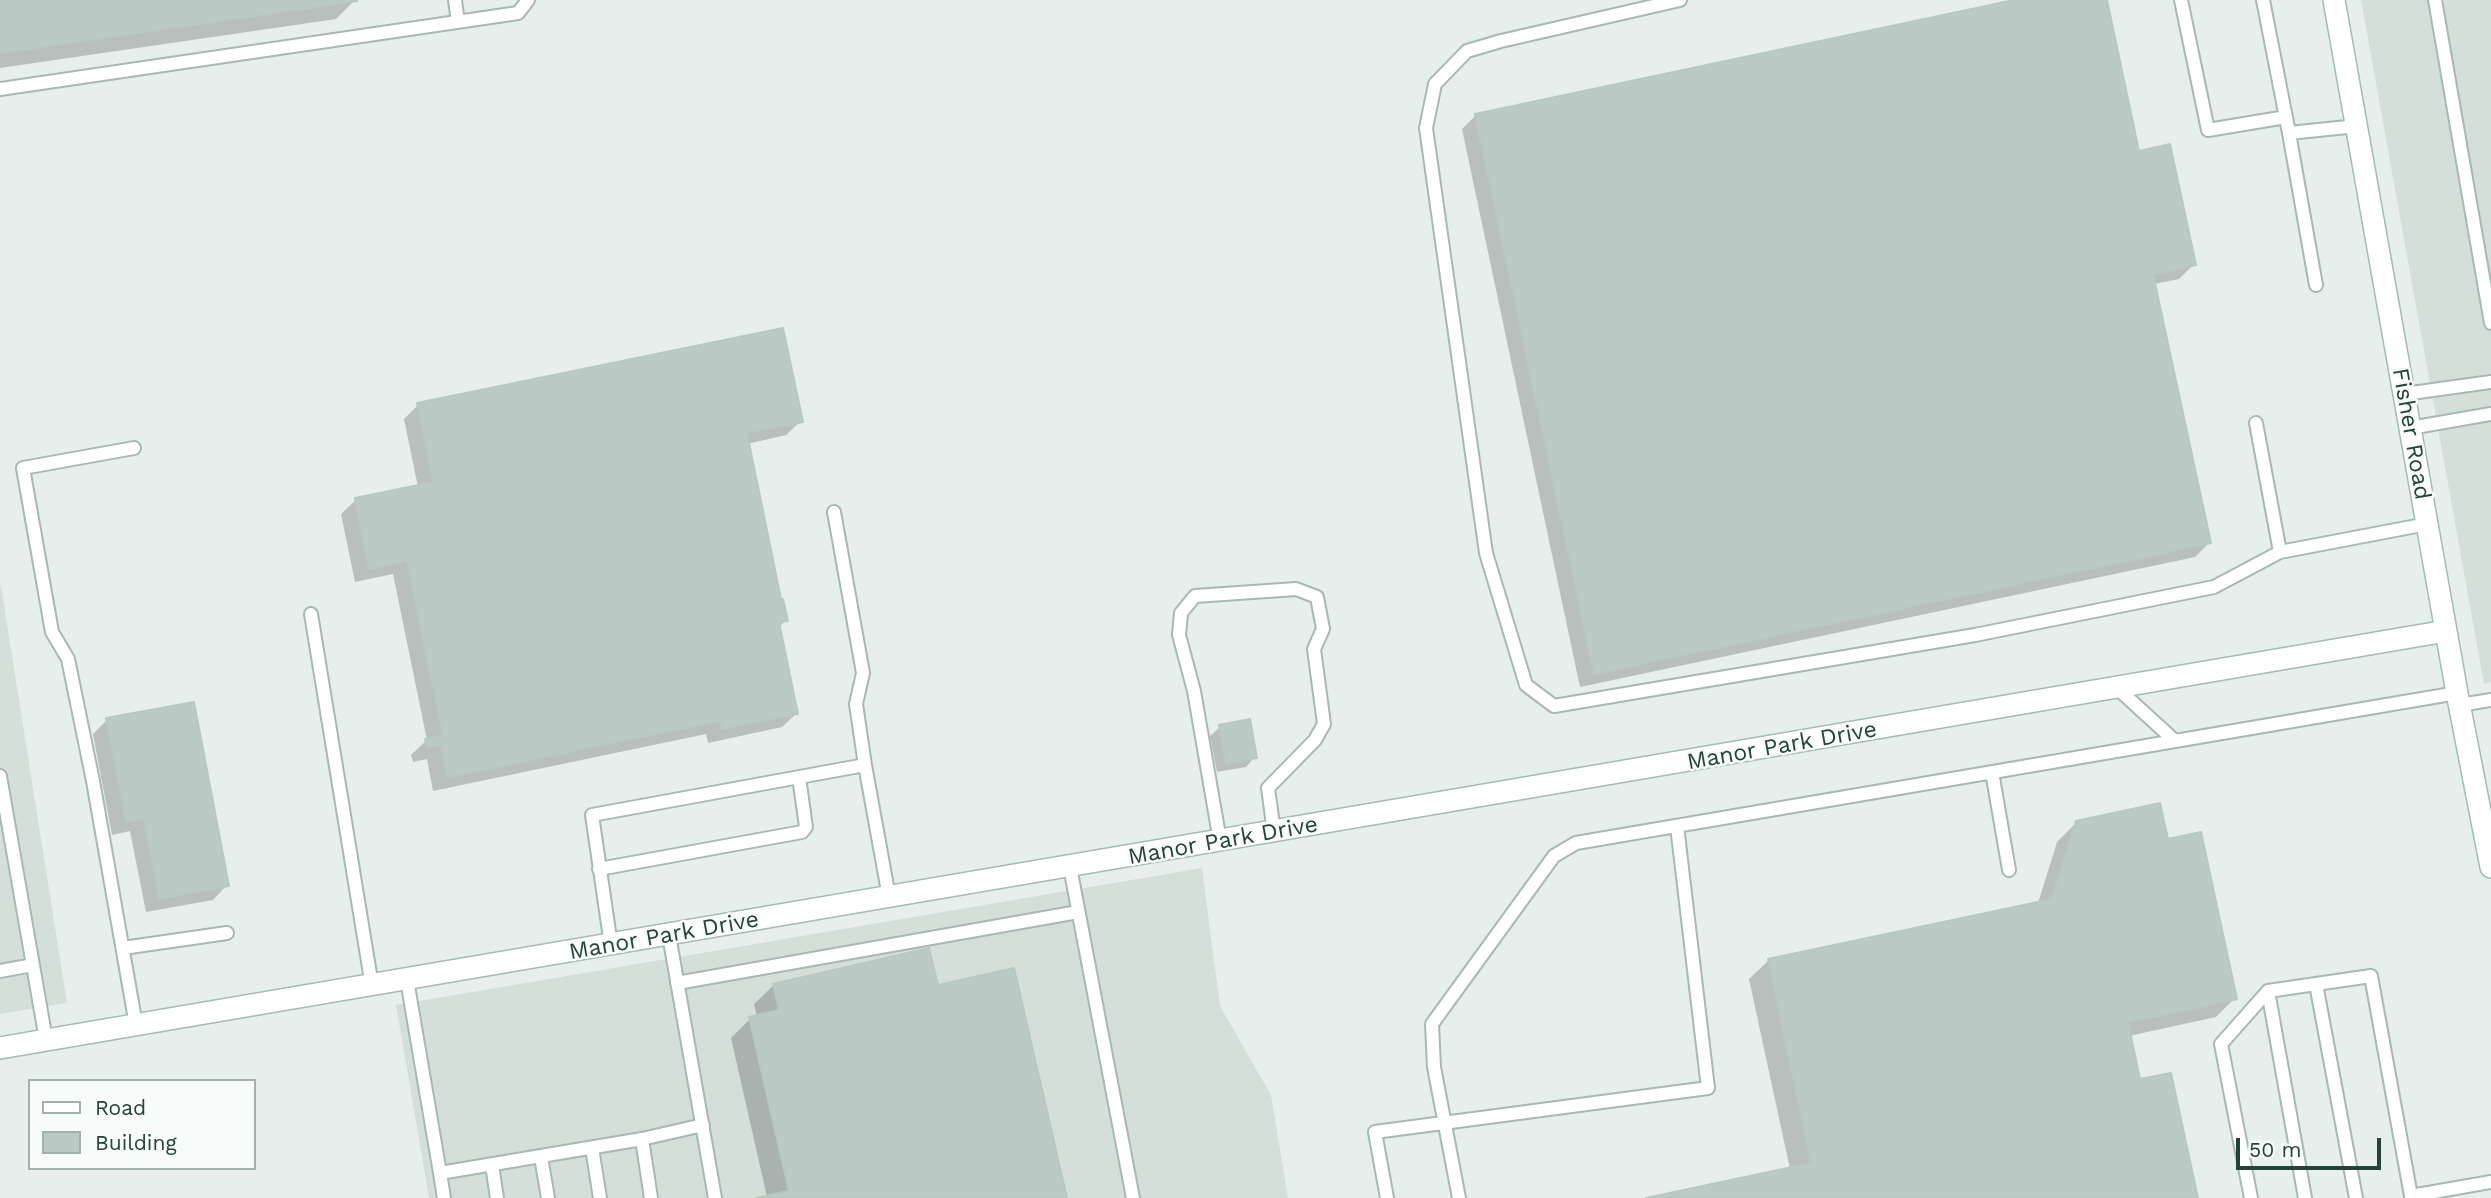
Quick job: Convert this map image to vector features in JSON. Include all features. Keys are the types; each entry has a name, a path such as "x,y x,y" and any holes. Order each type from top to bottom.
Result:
{"street":[{"name":"Fisher Road","path":"2334,0 2458,699 2491,867"},
{"name":"Manor Park Drive","path":"0,1048 2446,631"}],"lane":[{"path":"455,0 458,22"},
{"path":"0,89 518,13 528,0"},
{"path":"1680,0 1527,34 1467,51 1435,84 1426,128 1486,552 1526,685 1554,706 1975,635 2214,587 2280,552 2427,524"},
{"path":"2180,0 2208,130 2286,117"},
{"path":"2263,0 2316,285"},
{"path":"2435,0 2491,323"},
{"path":"2289,133 2357,126"},
{"path":"2404,394 2491,383"},
{"path":"2410,428 2491,414"},
{"path":"2256,423 2280,552"},
{"path":"134,449 23,468 52,632 68,659 136,1025"},
{"path":"834,512 863,673 856,704 889,897"},
{"path":"1220,841 1194,691 1179,635 1181,613 1195,596 1296,589 1317,597 1323,629 1314,649 1324,724 1315,740 1268,788 1273,832"},
{"path":"311,614 372,986"},
{"path":"2117,688 2175,741"},
{"path":"1459,1198 1434,1067 1432,1024 1553,856 1576,843 2175,741 2458,699 2491,700"},
{"path":"611,945 591,818 595,813 865,765"},
{"path":"1992,772 2009,870"},
{"path":"0,776 46,1040"},
{"path":"599,869 802,832 806,827 799,777"},
{"path":"1387,1198 1374,1132 1708,1088 1677,826"},
{"path":"1070,867 1133,1198"},
{"path":"677,983 1078,912"},
{"path":"123,948 227,933"},
{"path":"669,935 715,1198"},
{"path":"0,971 33,965"},
{"path":"2251,1198 2221,1044 2267,991 2371,976 2411,1197"},
{"path":"407,980 444,1198"},
{"path":"2316,984 2356,1198"},
{"path":"2267,991 2305,1198"},
{"path":"440,1173 642,1139 703,1125"},
{"path":"642,1139 651,1198"},
{"path":"592,1148 600,1198"},
{"path":"541,1157 548,1198"},
{"path":"492,1165 497,1198"},
{"path":"2398,1198 2491,1182"}],"shaded area":[{"path":"2361,0 2491,0 2491,682 2484,684"},
{"path":"0,587 67,1003 0,1014"},
{"path":"1202,868 1220,1006 1271,1095 1288,1198 429,1198 396,1005"}],"building":[{"path":"0,0 357,0 357,1 0,53"},
{"path":"2014,0 2107,0 2139,151 2170,144 2196,265 2153,274 2211,543 1594,674 1475,114"},
{"path":"783,328 803,422 747,433 781,599 788,621 779,622 798,714 722,729 720,721 447,777 441,745 427,748 425,739 443,735 407,561 369,569 355,498 433,482 417,403"},
{"path":"194,702 229,886 159,899 144,818 126,822 106,718"},
{"path":"1250,719 1257,758 1226,764 1219,725"},
{"path":"2160,803 2168,839 2201,832 2237,999 2128,1022 2140,1079 2171,1073 2198,1198 1646,1198 1811,1163 1768,959 2052,899 2076,821"},
{"path":"929,948 938,985 1014,968 1067,1198 756,1198 789,1191 749,1017 779,1010 773,984"}]}
